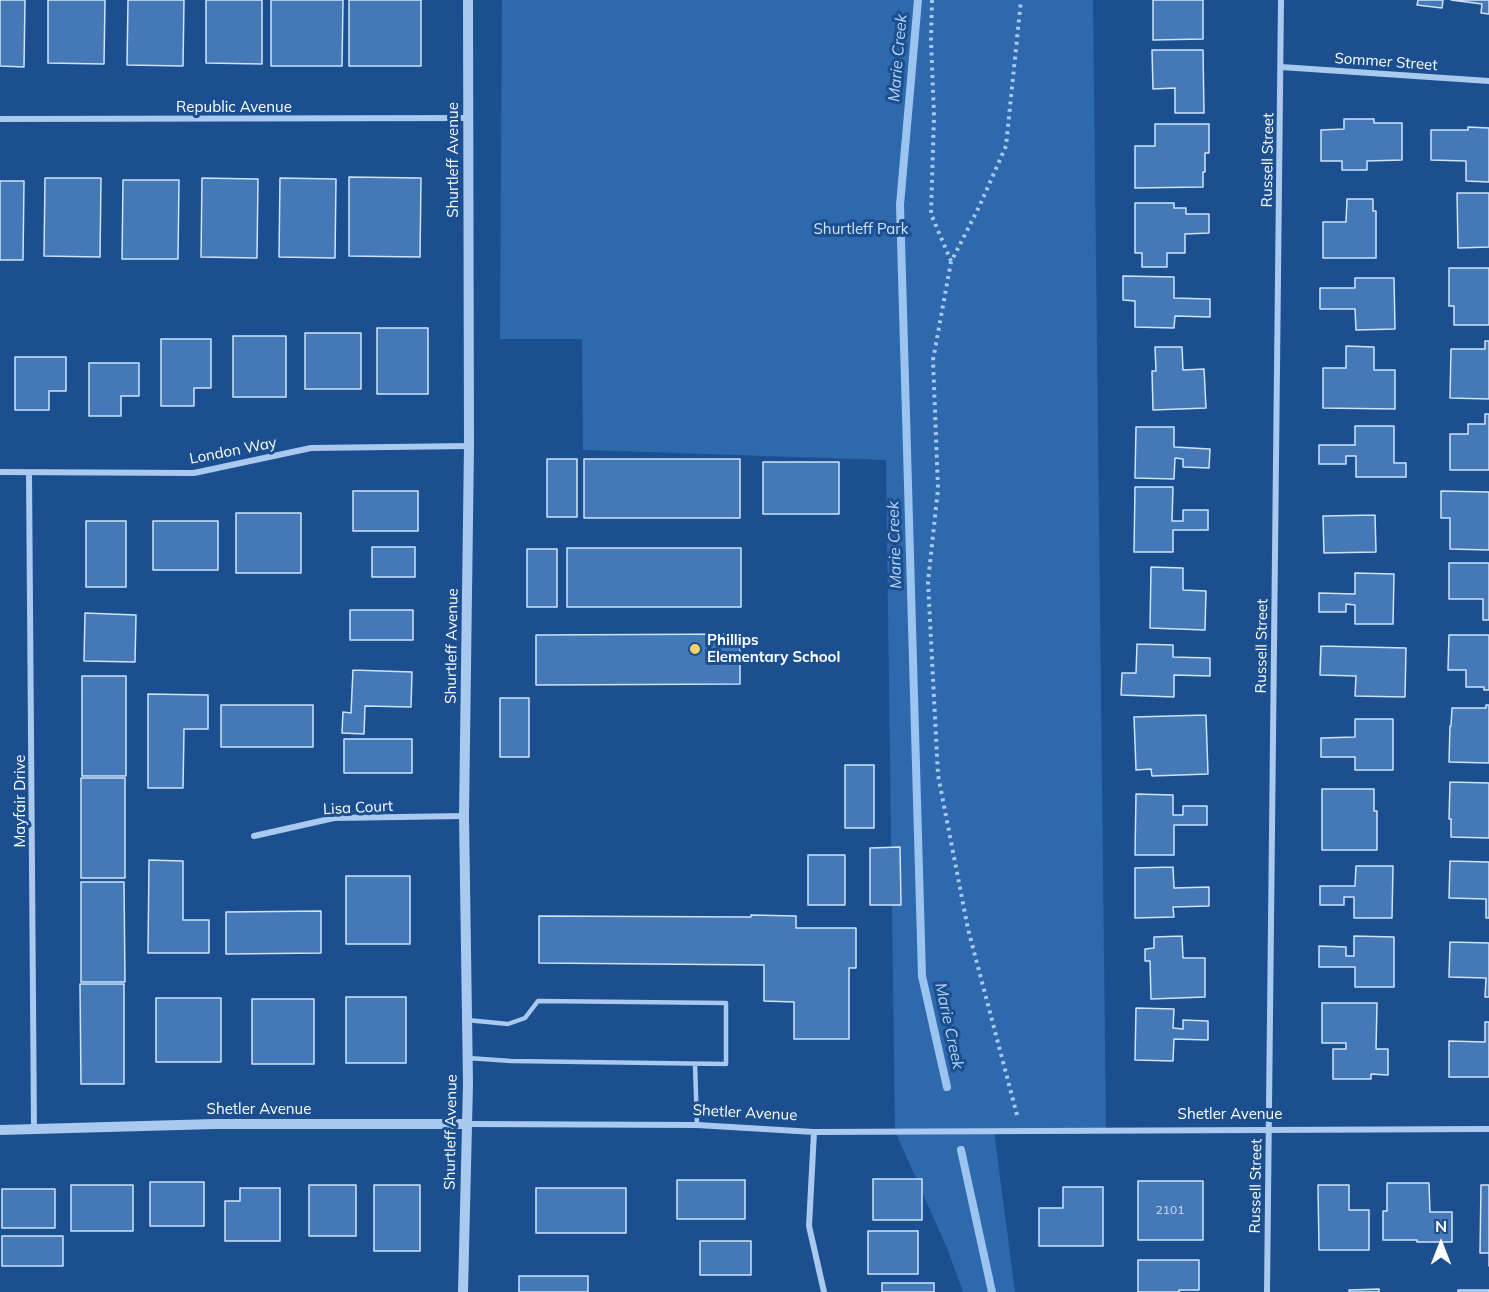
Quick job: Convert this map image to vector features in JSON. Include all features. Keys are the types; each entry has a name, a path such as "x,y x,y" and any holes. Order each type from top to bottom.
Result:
{"street":[{"name":"Shurtleff Avenue","path":"463,1292 468,1058 465,816 469,446 468,0"},
{"name":"Russell Street","path":"1267,1292 1281,0"},
{"name":"Sommer Street","path":"1281,67 1489,81"},
{"name":"Republic Avenue","path":"0,119 468,118"},
{"name":"London Way","path":"0,472 194,472 311,448 469,446"},
{"name":"Mayfair Drive","path":"29,472 34,1130"},
{"name":"Lisa Court","path":"254,836 334,818 465,816"},
{"name":"Shetler Avenue","path":"0,1130 214,1124 697,1125 814,1132 1489,1129"},
{"path":"814,1132 809,1226 824,1292"}],"lane":[{"path":"467,1020 508,1024 525,1018 538,1001 726,1003 726,1064 511,1061 468,1058"},
{"path":"695,1064 697,1125"}],"path":[{"path":"932,0 934,116 931,214 951,262"},
{"path":"1021,0 1006,146 951,262 933,360 938,489 928,582 938,775 968,929 1021,1130"}],"green space":[{"name":"Shurtleff Park","path":"502,0 1093,0 1106,1130 994,1131 1015,1292 963,1292 947,1248 895,1131 886,460 583,450 582,339 500,339"}],"building":[{"path":"0,0 25,0 24,67 0,66"},
{"path":"48,0 105,0 104,64 48,63"},
{"path":"128,0 184,0 183,66 127,65"},
{"path":"206,0 262,0 262,64 206,63"},
{"path":"271,0 343,0 342,66 271,66"},
{"path":"349,0 421,0 421,66 349,66"},
{"path":"1153,0 1203,0 1203,39 1153,40"},
{"path":"1418,0 1443,0 1442,8 1417,5"},
{"path":"1451,0 1489,0 1489,14 1481,13 1482,4"},
{"path":"1152,50 1203,50 1204,113 1175,113 1175,88 1153,89"},
{"path":"1344,119 1374,119 1374,123 1402,123 1402,160 1367,161 1367,170 1342,170 1342,161 1321,161 1321,130 1344,129"},
{"path":"1155,124 1209,124 1209,153 1205,153 1203,187 1135,188 1135,146 1155,146"},
{"path":"1468,127 1489,128 1489,182 1466,181 1466,161 1431,160 1431,130 1468,130"},
{"path":"349,177 421,178 420,257 349,256"},
{"path":"45,178 101,178 100,257 44,256"},
{"path":"202,178 258,179 257,258 201,257"},
{"path":"280,178 336,179 335,258 279,257"},
{"path":"123,180 179,180 178,259 122,259"},
{"path":"0,181 24,181 23,260 0,260"},
{"path":"1457,193 1489,193 1489,247 1458,248"},
{"path":"1347,199 1373,199 1373,211 1376,211 1376,258 1323,258 1323,222 1346,222"},
{"path":"1135,203 1174,203 1174,208 1186,208 1186,214 1209,214 1209,233 1185,234 1185,253 1167,253 1167,267 1142,267 1142,253 1135,253"},
{"path":"1449,268 1489,268 1489,325 1454,325 1454,306 1449,306"},
{"path":"1123,276 1174,277 1174,298 1210,299 1210,317 1175,316 1174,328 1135,327 1135,301 1123,300"},
{"path":"1355,278 1394,278 1395,329 1356,330 1355,309 1320,309 1320,288 1355,288"},
{"path":"377,328 428,328 428,394 377,394"},
{"path":"305,333 361,333 361,389 305,389"},
{"path":"233,336 286,336 286,397 233,397"},
{"path":"161,339 211,339 211,388 194,388 194,406 161,406"},
{"path":"1485,341 1489,341 1489,399 1450,398 1451,349 1485,349"},
{"path":"1346,346 1374,347 1374,370 1395,370 1395,409 1323,408 1323,368 1346,368"},
{"path":"1155,347 1182,347 1183,370 1204,369 1206,408 1153,410 1152,371 1156,371"},
{"path":"15,357 66,357 66,391 49,391 49,410 15,410"},
{"path":"89,363 139,363 139,396 121,396 121,416 89,416"},
{"path":"1485,414 1489,414 1489,470 1450,470 1450,434 1468,434 1468,424 1485,424"},
{"path":"1355,426 1394,426 1394,463 1406,463 1406,477 1356,477 1356,456 1346,456 1346,464 1319,464 1319,445 1355,445"},
{"path":"1136,427 1174,427 1174,447 1210,449 1209,468 1183,467 1183,459 1175,458 1174,479 1135,478"},
{"path":"547,459 577,459 577,517 547,517"},
{"path":"584,459 740,459 740,518 584,518"},
{"path":"763,462 839,462 839,514 763,514"},
{"path":"1135,487 1173,487 1172,521 1183,521 1183,510 1208,510 1208,530 1173,530 1173,552 1134,552"},
{"path":"353,491 418,491 418,531 353,531"},
{"path":"1441,491 1489,492 1489,550 1450,549 1450,518 1441,518"},
{"path":"236,513 301,513 301,573 236,573"},
{"path":"1375,515 1376,552 1324,553 1323,516"},
{"path":"86,521 126,521 126,587 86,587"},
{"path":"153,521 218,521 218,570 153,570"},
{"path":"372,547 415,547 415,577 372,577"},
{"path":"567,548 741,548 741,607 567,607"},
{"path":"527,549 557,549 557,607 527,607"},
{"path":"1449,563 1489,563 1489,620 1483,620 1483,599 1449,599"},
{"path":"1151,567 1183,568 1183,590 1206,591 1205,630 1150,628"},
{"path":"1355,573 1394,574 1393,624 1355,624 1355,605 1346,604 1346,612 1319,612 1319,593 1355,594"},
{"path":"350,610 413,610 413,640 350,640"},
{"path":"85,613 136,615 135,662 84,661"},
{"path":"740,634 740,684 536,685 536,635"},
{"path":"1449,635 1489,635 1489,690 1484,690 1484,687 1466,687 1466,670 1448,670"},
{"path":"1137,644 1173,645 1173,657 1210,658 1210,676 1174,675 1174,697 1121,695 1122,673 1136,673"},
{"path":"1321,646 1406,648 1405,697 1355,696 1356,676 1320,675"},
{"path":"353,670 412,672 411,707 365,706 364,734 342,733 343,712 351,713"},
{"path":"82,676 126,676 126,776 82,776"},
{"path":"148,694 208,695 208,729 184,729 183,788 148,788"},
{"path":"500,698 529,698 529,757 500,757"},
{"path":"221,705 313,705 313,747 221,747"},
{"path":"1486,705 1489,705 1489,763 1449,762 1452,708 1486,708"},
{"path":"1206,715 1208,774 1152,776 1151,769 1136,770 1134,717"},
{"path":"1355,719 1393,719 1393,770 1355,770 1355,757 1321,757 1321,738 1355,737"},
{"path":"344,739 412,739 412,773 344,773"},
{"path":"845,765 874,765 874,828 845,828"},
{"path":"81,778 125,778 125,878 81,878"},
{"path":"1450,782 1489,783 1489,838 1451,837"},
{"path":"1322,789 1374,789 1374,811 1377,811 1377,850 1322,850"},
{"path":"1136,794 1173,795 1173,815 1183,815 1183,806 1207,806 1207,825 1174,825 1174,855 1135,855"},
{"path":"900,847 901,905 870,905 870,848"},
{"path":"808,855 845,855 845,905 808,905"},
{"path":"149,860 183,861 183,920 209,920 209,953 148,953"},
{"path":"1450,861 1489,862 1489,918 1486,918 1486,899 1449,898"},
{"path":"1356,866 1393,866 1392,918 1354,918 1354,897 1344,897 1344,905 1320,905 1320,886 1355,886"},
{"path":"1173,867 1174,888 1209,887 1209,906 1173,907 1174,917 1135,918 1135,868"},
{"path":"346,876 410,876 410,944 346,944"},
{"path":"81,882 124,882 125,982 81,982"},
{"path":"321,911 321,953 226,954 226,912"},
{"path":"751,915 796,916 796,928 856,928 856,968 849,968 849,1039 794,1039 794,1002 764,1001 764,965 539,963 539,916 751,917"},
{"path":"1182,936 1183,958 1205,958 1205,997 1151,999 1150,961 1145,961 1145,949 1154,948 1154,937"},
{"path":"1354,936 1394,937 1394,987 1355,987 1355,967 1319,967 1319,946 1346,947 1346,956 1354,956"},
{"path":"1450,942 1489,943 1489,997 1485,997 1486,978 1449,977"},
{"path":"80,984 124,984 124,1084 81,1084"},
{"path":"346,997 406,997 406,1063 346,1063"},
{"path":"156,998 221,998 221,1062 156,1062"},
{"path":"252,999 314,999 314,1064 252,1064"},
{"path":"1322,1003 1377,1003 1376,1049 1388,1049 1388,1075 1371,1074 1371,1079 1333,1079 1333,1049 1346,1049 1346,1043 1322,1043"},
{"path":"1136,1008 1174,1009 1173,1028 1183,1029 1183,1020 1208,1021 1208,1040 1174,1039 1173,1061 1135,1060"},
{"path":"1485,1022 1489,1022 1489,1077 1449,1077 1449,1041 1485,1042"},
{"path":"873,1179 922,1179 922,1220 873,1220"},
{"path":"677,1180 745,1180 745,1219 677,1219"},
{"path":"1138,1181 1203,1181 1203,1240 1138,1240"},
{"path":"150,1182 204,1182 204,1226 150,1226"},
{"path":"1387,1183 1429,1183 1430,1212 1452,1212 1452,1242 1383,1240 1383,1211 1387,1211"},
{"path":"71,1185 133,1185 133,1231 71,1231"},
{"path":"309,1185 356,1185 356,1236 309,1236"},
{"path":"374,1185 420,1185 420,1251 374,1251"},
{"path":"1318,1185 1349,1185 1349,1210 1369,1210 1369,1250 1319,1250"},
{"path":"1481,1185 1489,1185 1489,1253 1480,1253"},
{"path":"1063,1187 1103,1187 1103,1246 1039,1246 1039,1208 1063,1208"},
{"path":"240,1188 280,1188 280,1241 225,1241 225,1201 240,1201"},
{"path":"536,1188 626,1188 626,1233 536,1233"},
{"path":"2,1189 55,1189 55,1228 2,1228"},
{"path":"868,1231 918,1231 918,1274 868,1274"},
{"path":"2,1236 63,1236 63,1266 2,1266"},
{"path":"700,1241 751,1241 751,1275 700,1275"},
{"path":"1138,1260 1199,1260 1199,1290 1138,1292"},
{"path":"519,1276 588,1276 588,1292 519,1292"},
{"path":"882,1283 934,1283 934,1292 882,1292"},
{"path":"1379,1289 1379,1292 1349,1292 1349,1290"},
{"path":"1458,1290 1489,1290 1489,1292 1458,1292"}],"waterway":[{"name":"Marie Creek","path":"918,0 900,205 922,976 947,1087"},
{"name":"Marie Creek","path":"961,1150 992,1292"}],"place":[{"name":"Phillips Elementary School","path":"695,649"}]}
